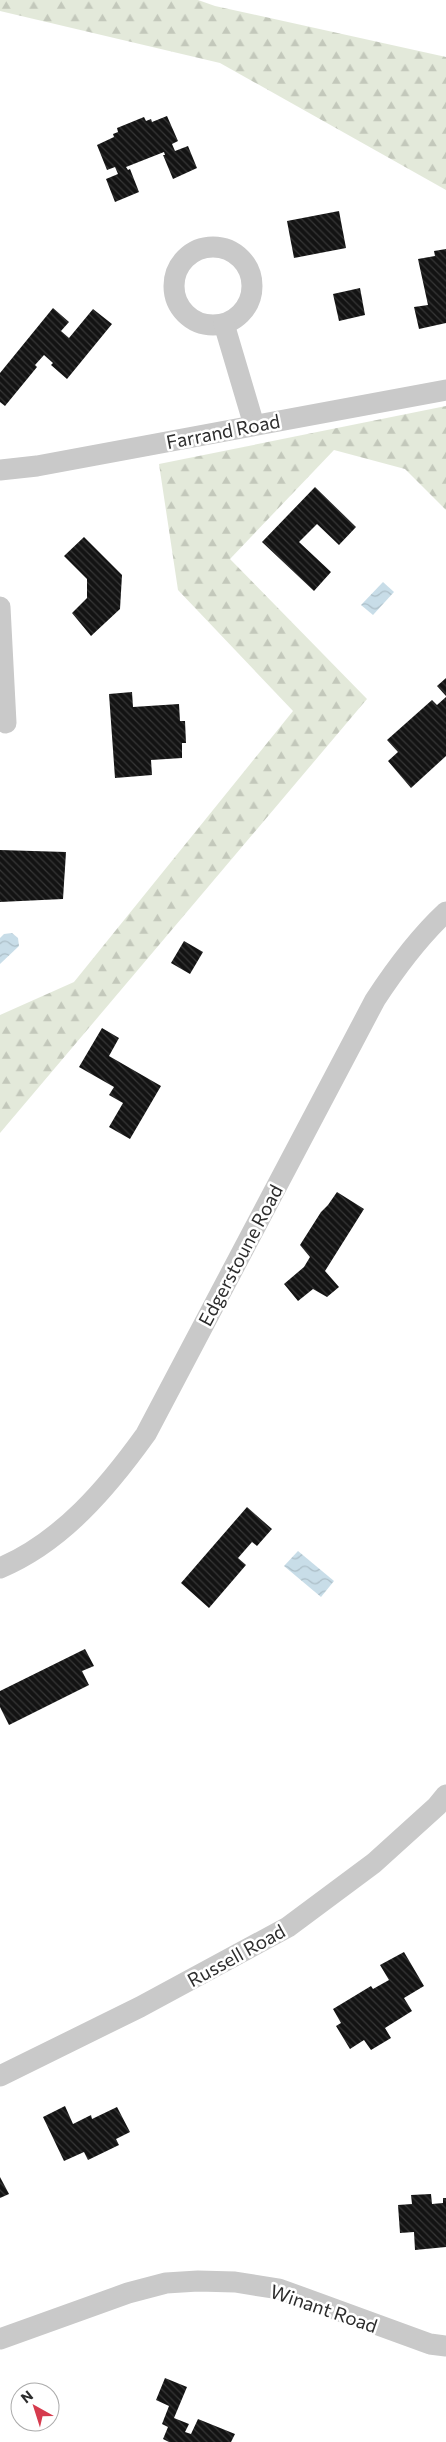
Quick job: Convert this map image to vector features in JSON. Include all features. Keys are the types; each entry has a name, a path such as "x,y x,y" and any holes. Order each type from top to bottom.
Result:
{"street":[{"path":"224,324 254,426"},
{"name":"Farrand Road","path":"0,470 37,466 446,390"},
{"path":"0,607 6,723"},
{"name":"Edgerstoune Road","path":"0,1568 48,1540 88,1506 119,1472 146,1434 375,1000 401,961 428,929 446,912"},
{"name":"Russell Road","path":"0,2076 140,2007 288,1927 374,1863 437,1806 446,1795"},
{"name":"Winant Road","path":"0,2339 128,2293 166,2282 198,2281 235,2282 279,2289 422,2341 446,2346"}],"green space":[{"path":"0,0 198,0 215,6 446,57 446,190 220,63 0,11"},
{"path":"446,406 446,510 405,469 334,450 230,559 367,699 0,1133 0,1015 74,982 293,711 178,590 159,464"}],"water":[{"path":"383,582 394,592 373,615 361,605"},
{"path":"12,933 18,938 19,946 0,964 0,938 4,934"},
{"path":"298,1551 334,1581 321,1597 284,1566"}],"building":[{"path":"167,116 178,141 172,144 175,151 188,146 197,168 173,179 163,155 165,155 164,152 126,167 128,170 130,169 139,192 115,202 106,179 118,174 115,167 107,170 97,145 114,137 113,134 118,132 117,128 144,117 146,121 151,119 152,122"},
{"path":"339,211 346,248 294,258 287,221"},
{"path":"446,249 446,323 419,329 414,307 428,305 418,259 435,256 434,251"},
{"path":"360,288 365,315 339,321 333,294"},
{"path":"53,308 69,322 61,331 69,338 93,309 112,324 67,379 51,365 53,363 44,355 35,365 37,367 5,406 0,402 0,373"},
{"path":"315,487 356,527 339,545 317,524 299,542 331,572 314,591 262,542"},
{"path":"84,537 122,575 120,609 91,636 72,613 87,598 87,579 64,556"},
{"path":"446,678 446,696 437,686"},
{"path":"132,692 133,707 179,704 180,721 185,721 186,743 182,743 182,758 151,760 152,775 115,778 109,694"},
{"path":"446,697 446,756 411,788 388,761 398,752 387,740 432,700 437,705"},
{"path":"0,850 66,852 63,899 0,902"},
{"path":"184,941 203,952 190,974 171,963"},
{"path":"102,1028 119,1038 109,1056 161,1086 130,1139 109,1127 123,1103 109,1095 114,1087 79,1067"},
{"path":"337,1192 364,1209 325,1271 339,1287 327,1297 313,1289 298,1301 284,1284 304,1267 310,1257 300,1245 321,1212"},
{"path":"247,1507 272,1529 257,1546 252,1542 238,1558 246,1565 209,1608 181,1583"},
{"path":"85,1649 94,1666 82,1671 89,1685 9,1725 0,1707 0,1691"},
{"path":"404,1952 424,1986 404,1998 412,2011 385,2028 391,2038 371,2050 364,2040 350,2049 336,2026 341,2023 333,2009 371,1986 373,1989 389,1980 380,1965"},
{"path":"65,2106 73,2124 91,2115 92,2119 117,2107 130,2132 116,2139 119,2145 88,2160 84,2152 64,2161 43,2117"},
{"path":"0,2177 9,2194 0,2198"},
{"path":"431,2194 432,2204 443,2203 443,2198 446,2198 446,2247 415,2250 414,2232 400,2233 398,2205 412,2204 411,2195"},
{"path":"165,2378 187,2387 174,2418 189,2424 185,2432 191,2434 198,2419 235,2434 231,2442 169,2442 163,2439 168,2427 162,2424 169,2406 156,2400"}]}
